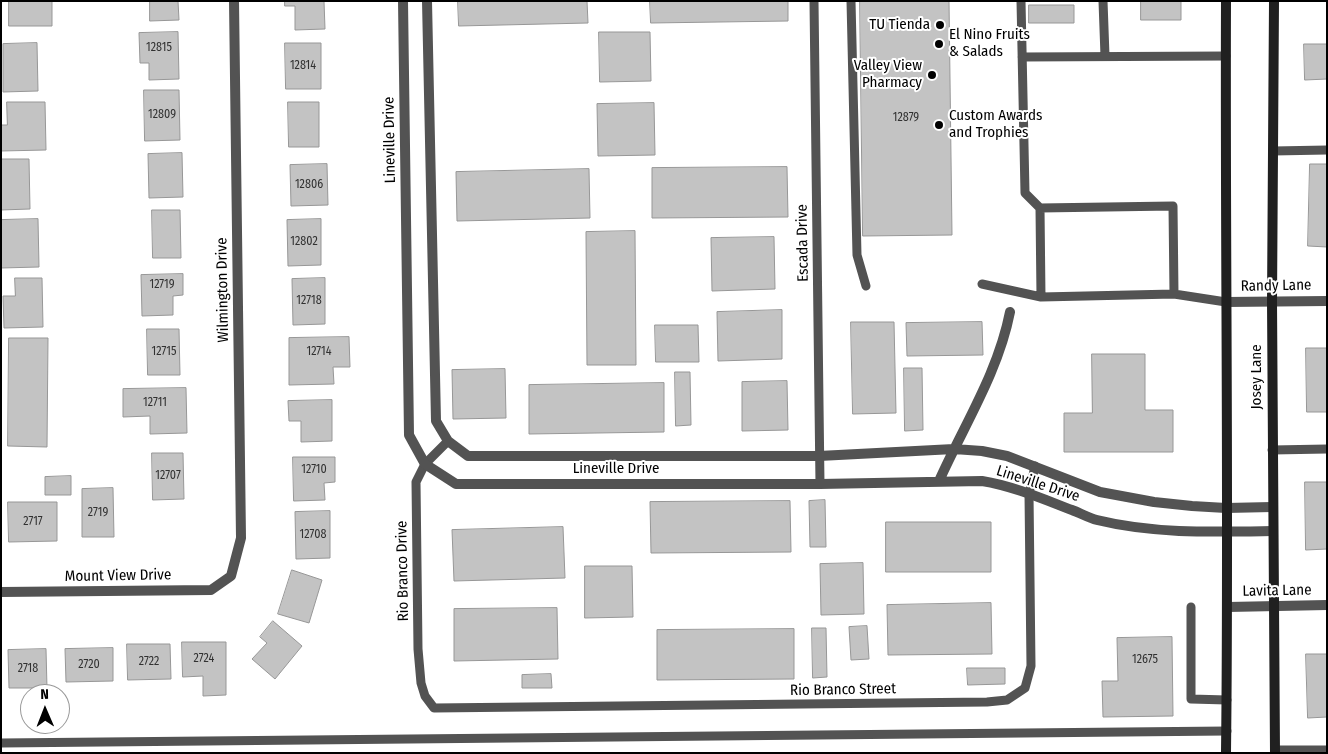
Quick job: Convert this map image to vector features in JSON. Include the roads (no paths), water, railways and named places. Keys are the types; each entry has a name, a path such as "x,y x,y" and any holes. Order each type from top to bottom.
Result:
{"main road":[{"name":"Josey Lane","path":"1226,1 1226,532 1228,607 1226,753"},
{"name":"Josey Lane","path":"1274,1 1272,532 1275,751"}],"street":[{"name":"Wilmington Drive","path":"231,576 241,538 234,1"},
{"name":"Lineville Drive","path":"403,1 410,435 425,464 456,484 820,484 970,481 994,483 1097,520 1153,529 1272,532"},
{"name":"Lineville Drive","path":"427,1 436,421 448,441 468,456 820,456 954,449 982,451 1007,456 1100,492 1154,502 1226,508 1272,507"},
{"name":"Randy Lane","path":"1226,302 1327,301"},
{"path":"939,482 974,411 997,358 1006,335 1010,312"},
{"name":"Mount View Drive","path":"1,592 211,590 231,576"},
{"name":"Lavita Lane","path":"1228,607 1327,605"}],"lane":[{"name":"Escada Drive","path":"814,1 820,484"},
{"path":"851,1 857,255 866,286"},
{"path":"1021,1 1026,194 1040,208 1041,297"},
{"path":"1103,1 1105,56"},
{"path":"1022,57 1226,56"},
{"path":"1273,151 1327,150"},
{"path":"1040,208 1173,206 1174,294"},
{"path":"982,284 1041,297 1174,294 1226,302"},
{"name":"Rio Branco Drive","path":"434,708 426,696 421,683 418,649 416,482 425,464 448,441"},
{"path":"1272,450 1327,449"},
{"name":"Rio Branco Street","path":"434,708 987,702 1007,700 1025,688 1031,666 1029,494 1035,466"},
{"path":"1191,607 1191,699 1227,700"},
{"path":"1,743 1227,731"},
{"path":"130,753 135,743"},
{"path":"1275,751 1327,750"}],"place":[{"name":"TU Tienda","path":"940,25"},
{"name":"El Nino Fruits & Salads","path":"939,44"},
{"name":"Valley View Pharmacy","path":"932,75"},
{"name":"Custom Awards and Trophies","path":"939,125"}]}
